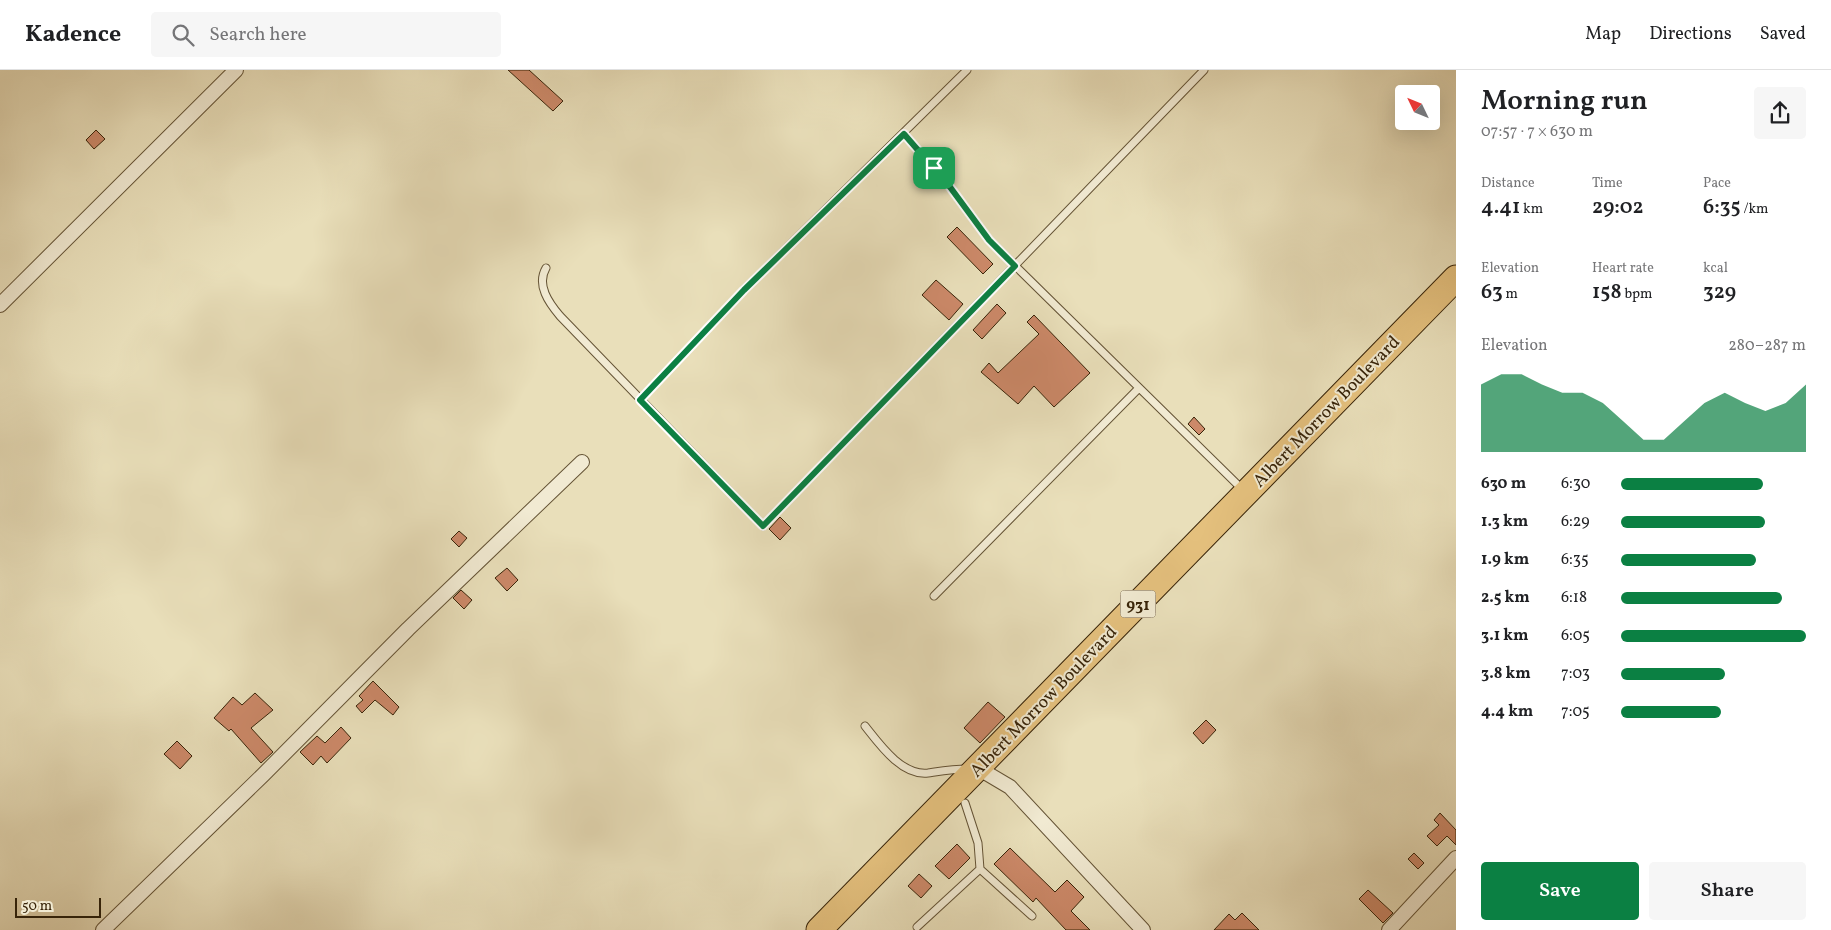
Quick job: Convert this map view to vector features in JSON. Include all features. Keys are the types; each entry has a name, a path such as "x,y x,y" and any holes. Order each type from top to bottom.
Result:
{"highway":[{"name":"Albert Morrow Boulevard","path":"839,930 965,803 985,772 1246,493 1456,278"},
{"name":"Albert Morrow Boulevard","path":"819,930 985,772 1456,298"}],"street":[{"path":"0,305 236,70"},
{"path":"102,930 262,775 408,629 582,462"},
{"path":"985,772 1010,787 1143,930"},
{"path":"1388,930 1456,858"}],"lane":[{"path":"640,400 744,290 904,134 966,70"},
{"path":"546,268 542,275 542,281 544,291 553,308 763,526 1204,70"},
{"path":"904,134 950,187 989,240 1246,493"},
{"path":"934,596 1139,388"},
{"path":"865,726 894,758 911,772 927,773 949,769 985,772"},
{"path":"965,803 978,843 980,869 1032,916"},
{"path":"917,927 980,869"}],"building":[{"path":"508,70 529,70 563,101 553,111"},
{"path":"96,130 105,139 94,149 86,140"},
{"path":"957,227 993,264 983,274 947,237"},
{"path":"936,280 963,304 949,320 922,295"},
{"path":"997,304 1006,313 982,339 973,330"},
{"path":"1034,315 1090,373 1054,407 1034,386 1018,404 981,372 989,363 998,373 1039,334 1027,322"},
{"path":"1194,417 1205,429 1199,435 1188,424"},
{"path":"780,517 791,528 780,540 769,529"},
{"path":"459,531 467,538 459,547 451,539"},
{"path":"507,568 518,580 507,591 495,578"},
{"path":"461,590 472,600 464,609 453,598"},
{"path":"373,681 399,707 393,715 375,700 362,713 356,706 363,700 359,696"},
{"path":"255,693 273,710 251,728 273,752 261,763 231,729 229,731 214,718 233,697 242,705"},
{"path":"988,702 1005,717 980,743 964,728"},
{"path":"1206,720 1216,730 1203,744 1193,733"},
{"path":"341,727 351,738 327,763 321,756 313,765 300,752 317,736 325,743"},
{"path":"177,741 192,756 180,769 164,754"},
{"path":"1440,813 1456,830 1456,845 1447,836 1437,846 1427,836 1439,825 1434,820"},
{"path":"957,844 970,858 949,879 935,866"},
{"path":"1010,848 1055,892 1067,880 1084,897 1071,911 1090,930 1066,930 1036,898 1033,902 994,864"},
{"path":"1414,853 1424,863 1418,869 1408,859"},
{"path":"919,874 932,886 921,898 908,886"},
{"path":"1368,890 1393,913 1383,923 1359,899"},
{"path":"1242,913 1259,930 1214,930 1229,914 1235,920"}],"route":[{"path":"904,134 934,168 989,240 1015,266 763,526 640,400 744,290 904,134"}]}
